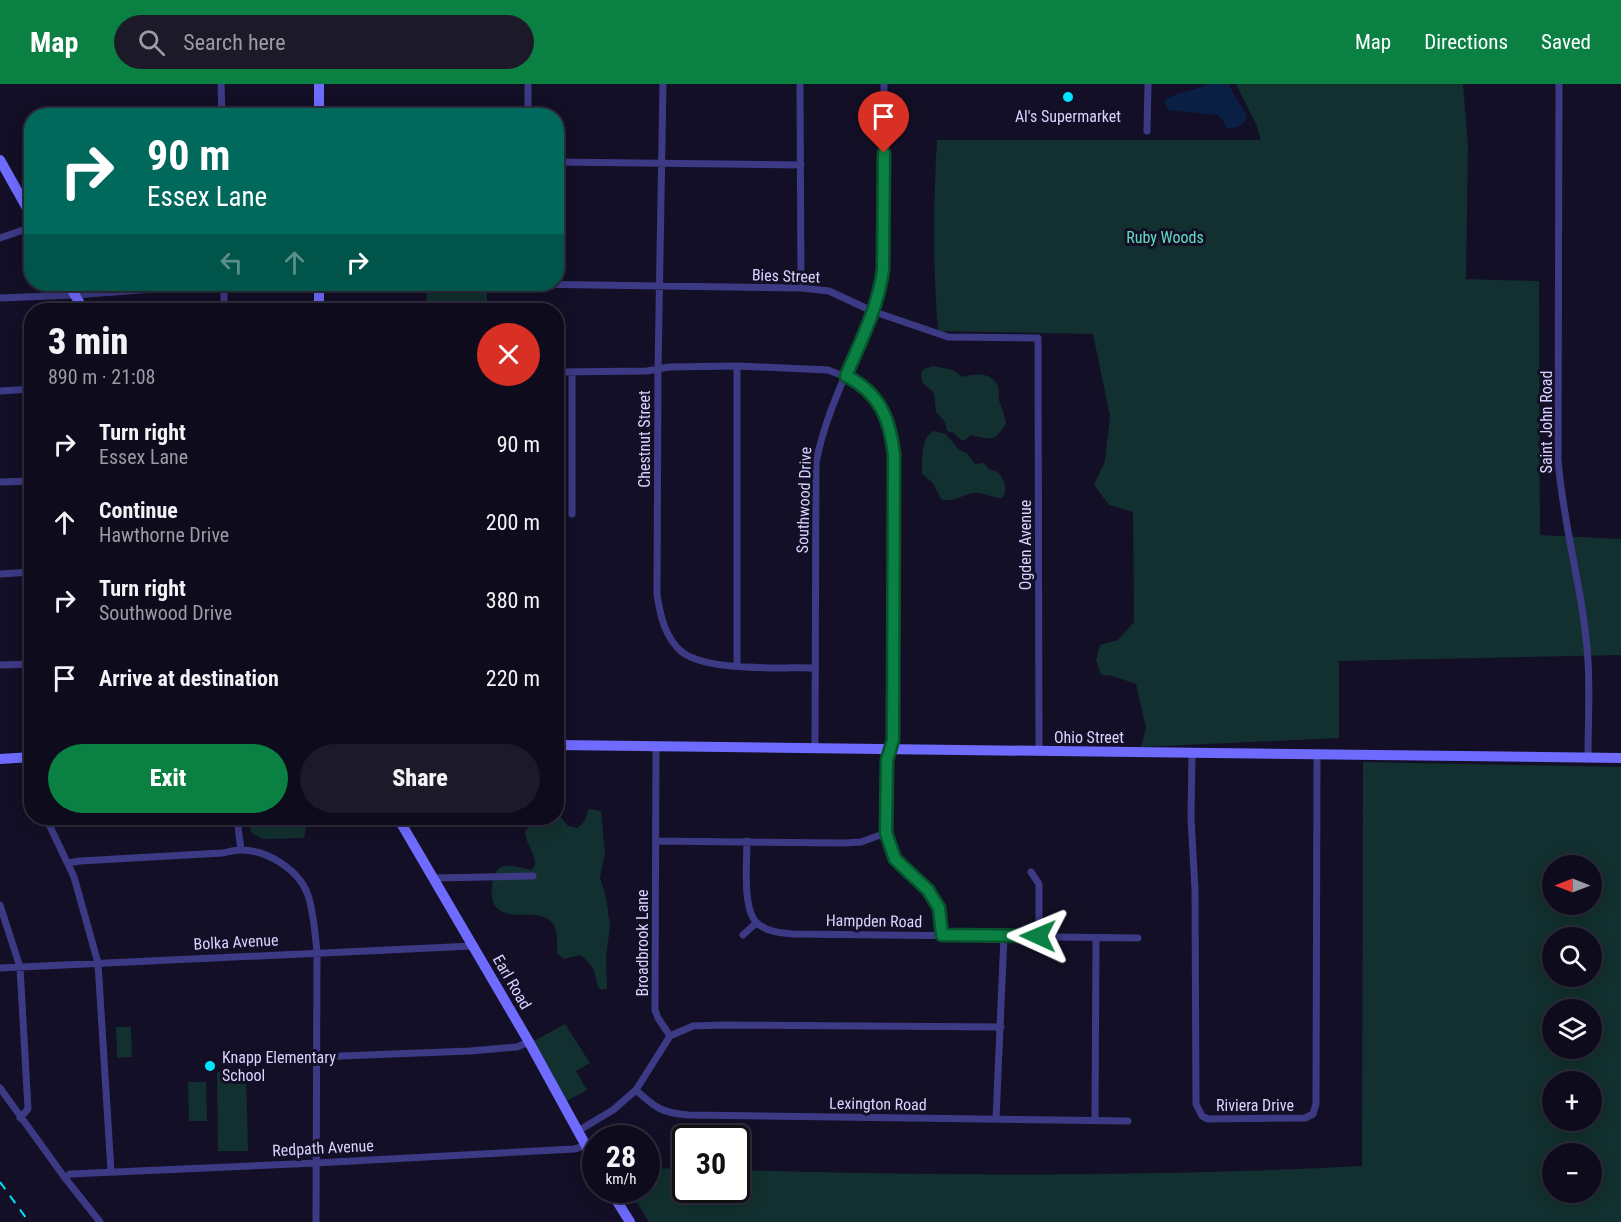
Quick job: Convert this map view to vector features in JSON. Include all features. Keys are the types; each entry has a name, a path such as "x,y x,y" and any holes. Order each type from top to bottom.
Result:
{"street":[{"path":"221,84 222,108"},
{"path":"319,84 319,108"},
{"path":"528,84 528,108"},
{"name":"Chestnut Street","path":"663,84 658,370 657,594 660,612 667,634 683,652 708,663 814,668"},
{"path":"800,84 801,288"},
{"name":"Southwood Drive","path":"815,748 816,463 820,439 882,283 884,84"},
{"path":"1147,131 1148,84"},
{"name":"Saint John Road","path":"1559,84 1558,459 1560,495 1582,608 1588,661 1588,758"},
{"path":"0,160 24,203"},
{"path":"564,162 801,165"},
{"path":"0,238 24,229"},
{"name":"Bies Street","path":"564,285 801,288 829,291 872,311 948,337 1038,338"},
{"path":"72,291 79,303"},
{"path":"0,298 74,295 105,291"},
{"name":"Ogden Avenue","path":"1038,338 1040,752"},
{"path":"737,366 737,666"},
{"path":"564,372 737,366 828,370 846,376 871,394 887,416 894,455 893,740 887,760 886,833 895,859 928,890 939,908 942,935"},
{"path":"572,372 572,514"},
{"path":"0,391 24,390"},
{"path":"0,482 24,481"},
{"path":"0,574 24,572"},
{"path":"0,665 24,664"},
{"name":"Ohio Street","path":"564,745 1621,758"},
{"name":"Broadbrook Lane","path":"656,746 655,1010 670,1036"},
{"name":"Riviera Drive","path":"1192,754 1196,1104 1202,1116 1209,1119 1305,1119 1313,1114 1316,1104 1317,755"},
{"path":"0,759 24,757"},
{"path":"49,825 68,863 82,903 98,963 111,1171"},
{"path":"238,825 241,850"},
{"name":"Earl Road","path":"402,825 529,1042 582,1140"},
{"path":"656,841 844,843 861,842 886,833"},
{"path":"743,935 756,923 747,895 747,841"},
{"path":"68,863 241,850 259,853 276,860 295,874 307,893 314,917 317,952 316,1222"},
{"path":"1031,872 1039,884 1038,936"},
{"path":"435,878 533,876"},
{"path":"0,905 20,967 28,1108 20,1118"},
{"name":"Hampden Road","path":"756,923 779,933 1138,938"},
{"path":"996,1119 1004,936"},
{"path":"1095,1120 1096,938"},
{"name":"Bolka Avenue","path":"0,968 473,945"},
{"path":"578,1131 613,1110 636,1090 670,1036 693,1026 1000,1028"},
{"path":"316,1057 470,1051 517,1047 529,1042"},
{"path":"0,1088 20,1118 100,1222"},
{"name":"Lexington Road","path":"636,1090 649,1102 667,1113 688,1115 1128,1120"},
{"name":"Redpath Avenue","path":"65,1178 70,1174 111,1171 316,1163 562,1150 582,1147"},
{"path":"618,1203 630,1222"}],"green space":[{"name":"Ruby Woods","path":"1236,84 1463,84 1468,146 1466,279 1539,281 1540,535 1621,539 1621,655 1339,661 1339,738 1141,747 1146,728 1136,684 1113,676 1101,675 1096,660 1100,645 1118,640 1134,622 1133,512 1109,505 1094,485 1105,461 1110,416 1093,334 938,331 934,236 937,140 1261,140 1256,124"},
{"path":"427,291 487,292 487,303 426,303"},
{"path":"933,366 953,370 962,377 982,375 995,381 999,388 999,400 1006,424 998,435 988,439 971,435 961,440 954,433 947,431 945,422 936,412 934,393 922,382 921,372"},
{"path":"933,431 946,434 958,449 968,454 975,464 984,463 989,469 998,472 1005,485 1002,498 977,493 954,500 941,499 933,483 922,474 924,444"},
{"path":"1363,762 1621,767 1621,1222 649,1222 637,1203 660,1203 660,1168 672,1169 672,1203 750,1203 750,1170 1050,1174 1284,1170 1362,1166"},
{"path":"589,809 601,811 605,852 600,878 606,897 610,926 606,957 607,988 602,990 598,987 593,969 580,955 564,959 557,953 557,934 552,922 542,916 514,915 501,911 495,906 492,895 493,879 499,868 516,866 531,870 535,866 525,832 528,828 535,825 564,825 564,821 568,826 577,828 584,822"},
{"path":"250,825 307,825 304,838 262,839 251,832"},
{"path":"565,1024 590,1063 576,1071 587,1090 567,1101 534,1041"},
{"path":"116,1027 131,1027 132,1057 117,1058"},
{"path":"246,1071 248,1151 218,1151 217,1072"},
{"path":"188,1082 206,1082 207,1121 189,1121"}],"water":[{"path":"1208,84 1228,84 1247,116 1245,122 1238,127 1227,129 1223,120 1217,115 1168,110 1164,101"}],"railway":[{"path":"0,1182 29,1222"}],"place":[{"name":"Al's Supermarket","path":"1068,97"},
{"name":"Knapp Elementary School","path":"210,1066"}],"route":[{"path":"884,153 882,283 846,376 871,394 887,416 894,455 893,740 887,760 886,833 895,859 928,890 939,908 942,935 1038,936"}]}
